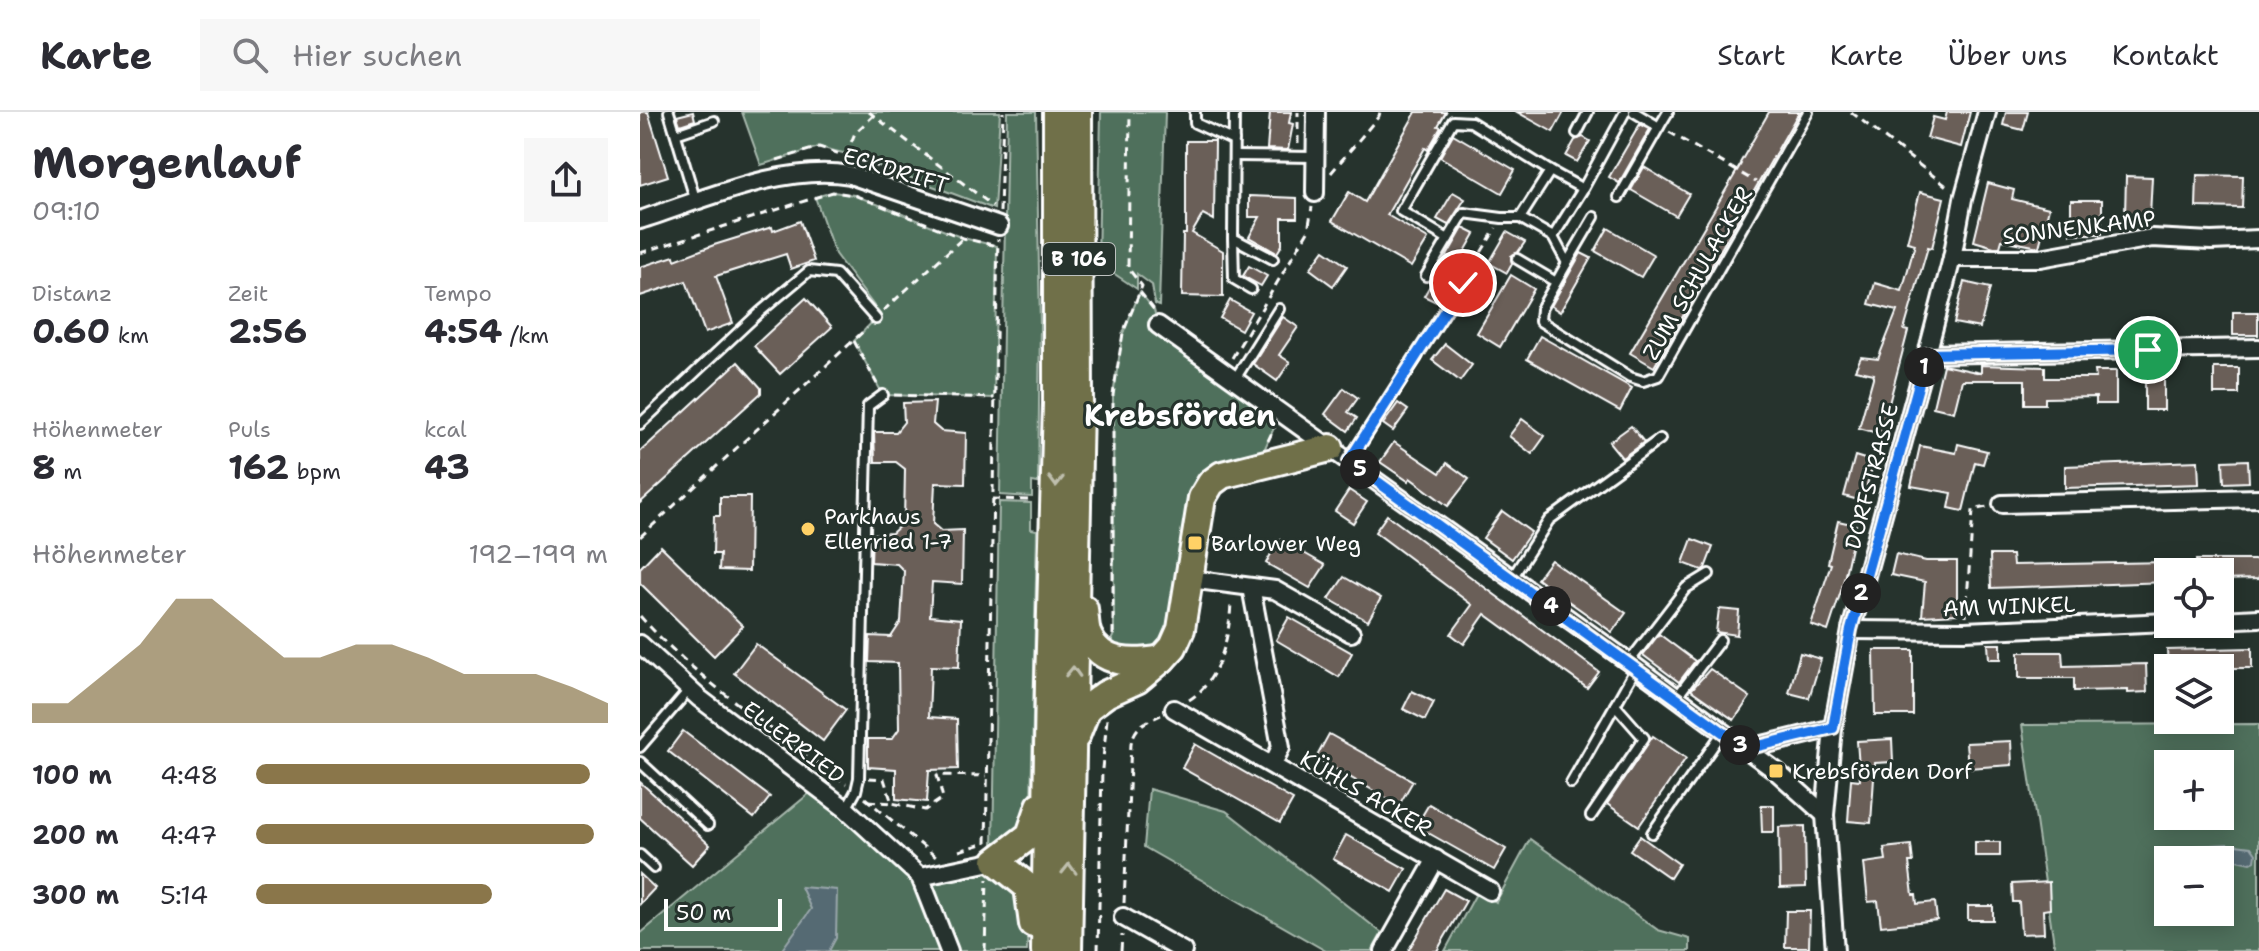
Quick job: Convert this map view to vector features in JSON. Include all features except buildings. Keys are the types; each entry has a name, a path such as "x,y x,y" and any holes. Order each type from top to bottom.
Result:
{"highway":[{"path":"1039,112 1044,251 1068,404"},
{"name":"B 106","path":"1057,112 1076,554 1068,951"},
{"name":"B 106","path":"1045,951 1047,783 1068,404 1078,112"},
{"path":"1068,404 1093,261 1091,112"},
{"path":"1070,750 1087,708 1106,694 1137,680 1173,647 1181,629 1202,498 1211,483 1222,475 1257,466 1340,454"},
{"path":"1076,554 1088,636 1104,656 1134,664 1162,659"},
{"path":"1037,951 1028,887 990,856 1030,835 1047,783"}],"street":[{"path":"1315,193 1306,157 1316,112"},
{"name":"DORFSTRASSE","path":"1835,951 1825,815 1833,728 1851,630 1927,354 1987,112"},
{"name":"ECKDRIFT","path":"640,220 781,176 830,171 999,226"},
{"name":"SONNENKAMP","path":"1952,258 2040,258 2152,238 2211,241 2259,239"},
{"path":"1158,325 1632,665 1798,788 1825,815"},
{"path":"1927,354 2259,348"},
{"path":"2002,504 2259,498"},
{"path":"1190,579 1275,590 1351,633"},
{"name":"KÜHLS ACKER","path":"1251,587 1281,747 1273,764"},
{"path":"2234,619 2259,618"},
{"name":"AM WINKEL","path":"1851,630 1965,631 2154,623"},
{"name":"ELLERRIED","path":"640,644 690,690 846,809 920,877 949,951"},
{"name":"KÜHLS ACKER","path":"1174,709 1490,891"},
{"path":"1746,749 1833,728"},
{"path":"920,877 990,856"},
{"name":"KÜHLS ACKER","path":"1384,951 1436,859"},
{"path":"1123,917 1183,951"}],"lane":[{"path":"669,112 696,202"},
{"path":"1195,112 1195,123 1234,141"},
{"path":"1234,112 1234,279 1251,289"},
{"path":"1577,133 1588,112"},
{"path":"1553,237 1625,112"},
{"path":"1634,112 1659,127"},
{"path":"1619,197 1668,112"},
{"name":"ZUM SCHULACKER","path":"1594,217 1541,309 1540,321 1630,377 1643,381 1658,376 1808,112"},
{"path":"676,134 714,121"},
{"path":"1448,239 1401,211 1453,121 1471,122 1583,189"},
{"path":"1235,156 1306,157"},
{"path":"1520,218 1550,171"},
{"path":"1426,276 1464,213 1520,218 1553,237 1567,263"},
{"path":"1233,238 1273,259"},
{"path":"1517,259 1556,282"},
{"path":"640,424 760,312 809,271 836,274 876,319"},
{"path":"1229,375 1279,309"},
{"path":"1340,454 1417,357"},
{"path":"846,809 859,778 868,406 883,395"},
{"path":"1512,578 1549,520 1660,439"},
{"path":"1571,783 1615,705 1632,665 1686,588 1709,574"},
{"path":"1676,698 1720,640"},
{"path":"640,747 690,690"},
{"path":"1591,816 1644,738 1615,705"},
{"path":"1652,833 1723,732"},
{"path":"640,762 708,825"},
{"path":"640,855 654,868"}],"path":[{"path":"869,112 1000,211 1003,112"},
{"path":"1104,656 1114,634 1113,395 1123,333 1142,286 1128,268 1130,112"},
{"path":"1298,112 1306,157"},
{"path":"1229,375 1308,231 1315,193 1380,112"},
{"path":"1851,112 1963,199"},
{"path":"811,198 847,154 855,133 874,115"},
{"path":"1659,127 1766,188"},
{"path":"640,253 833,192 854,195 963,238 997,246"},
{"path":"1417,357 1502,218"},
{"path":"985,951 990,856 986,776 999,226"},
{"path":"640,537 963,238"},
{"path":"854,341 883,395 994,398"},
{"path":"1257,466 1281,412"},
{"path":"992,499 1035,500"},
{"path":"1965,631 1973,510 2002,504"},
{"path":"1121,951 1131,743 1135,730 1141,724 1197,695 1210,679 1222,653 1230,623 1231,584"},
{"path":"640,616 712,684 856,791 938,858"},
{"path":"1098,951 1102,769 1107,716"},
{"path":"868,801 925,810 943,798 937,775 986,776"},
{"path":"868,801 859,778 884,779 892,803"},
{"path":"950,854 990,856"}],"green space":[{"path":"742,112 1000,112 994,209 847,154 819,147 761,165"},
{"path":"1007,112 1036,112 1040,324 1038,483 1032,482 1032,497 1000,495"},
{"path":"1101,112 1165,112 1159,306 1155,304 1152,285 1137,274 1137,289 1098,263"},
{"path":"833,192 854,195 963,238 997,246 994,398 883,395 854,341 880,314 835,254 815,197"},
{"path":"1140,292 1154,310 1158,325 1281,412 1257,466 1222,475 1173,647 1104,656 1114,634 1113,395 1123,333"},
{"path":"999,502 1031,503 1031,529 1037,530 1031,806 1027,824 993,849"},
{"path":"2154,724 2154,734 2234,734 2234,724 2259,724 2259,951 2055,951 2022,725"},
{"path":"817,787 920,876 988,862 1017,886 1028,924 1027,951 640,951 640,934"},
{"path":"1149,789 1226,811 1382,933 1372,951 1326,951 1144,847"},
{"path":"1530,839 1658,930 1690,939 1690,951 1445,951 1478,890 1496,902"}],"water":[{"path":"2228,844 2251,847 2256,854 2255,861 2234,859 2234,846 2194,846"},
{"path":"801,887 837,890 836,938 829,951 781,951 811,909"}],"place":[{"name":"Parkhaus Ellerried 1-7","path":"808,529"},
{"name":"Barlower Weg","path":"1195,543"},
{"name":"Krebsförden Dorf","path":"1776,771"}],"district":[{"name":"Krebsförden","path":"1180,416"}],"route":[{"path":"1463,283 1349,461 1746,749 1833,728 1851,630 1927,354 2148,350"}]}
